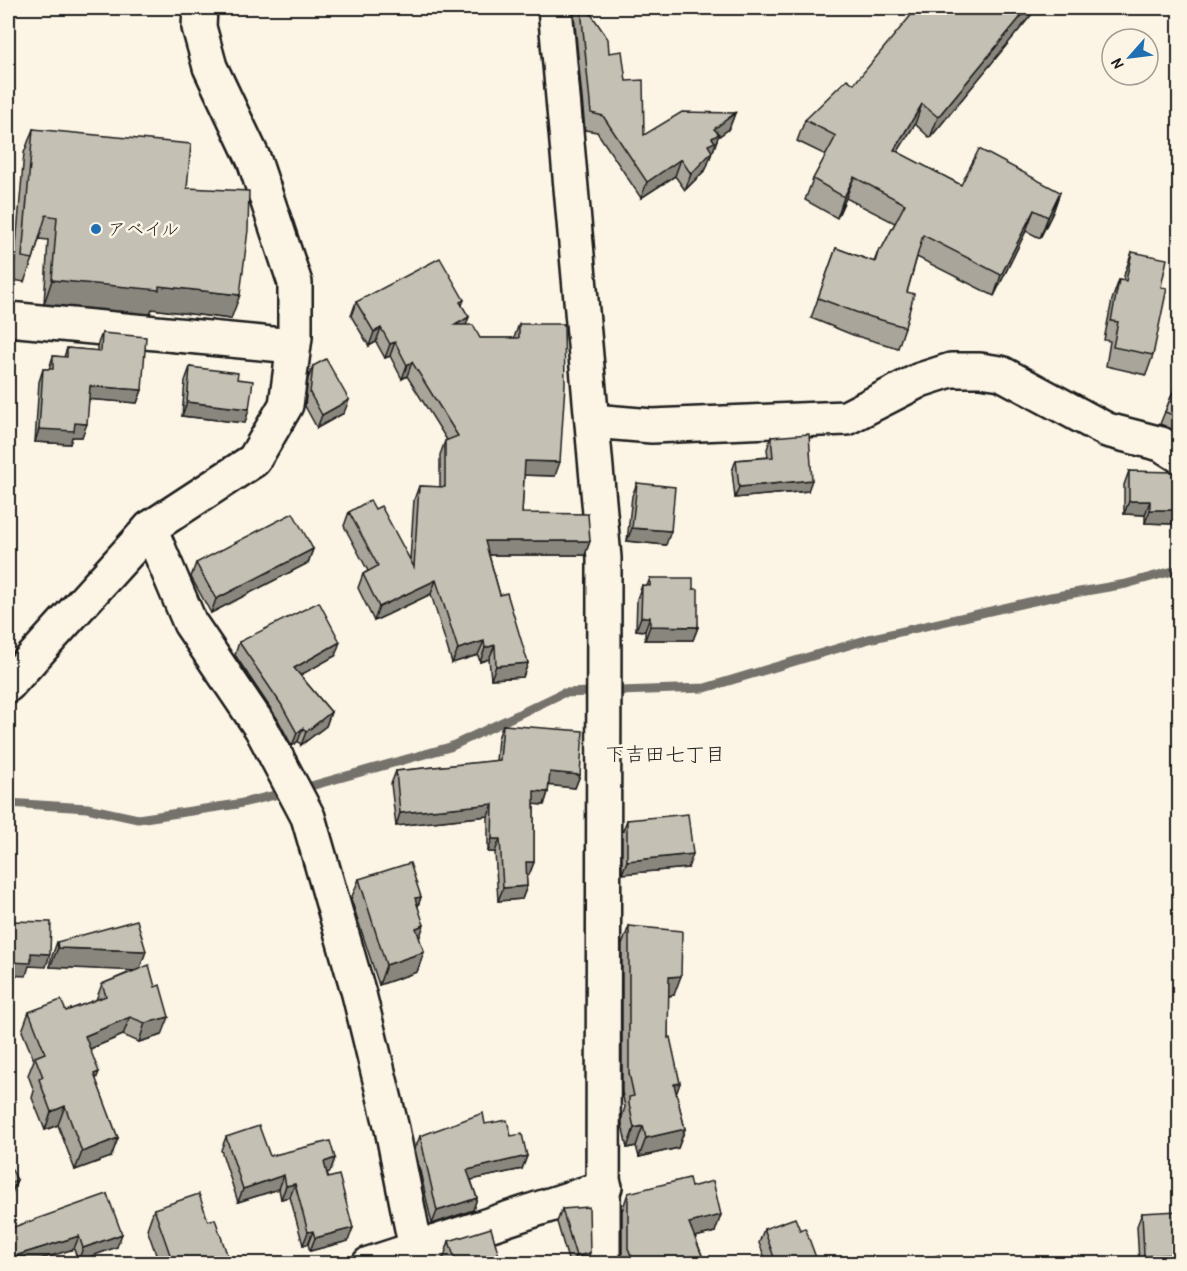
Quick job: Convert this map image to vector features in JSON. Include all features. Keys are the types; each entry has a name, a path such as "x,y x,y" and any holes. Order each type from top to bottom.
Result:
{"street":[{"path":"8,685 150,528 254,460 285,405 293,346 295,283 254,160 210,67 198,27 200,8"},
{"path":"555,8 604,558 605,1187 603,1263"},
{"path":"8,319 293,346"},
{"path":"592,421 652,426 846,418 920,380 951,370 980,370 1001,373 1107,430 1161,444 1179,456"},
{"path":"150,528 190,623 261,728 308,816 359,994 392,1129 418,1256"},
{"path":"369,1263 418,1256 605,1187"}],"building":[{"path":"581,8 587,8 608,39 609,53 622,51 626,81 643,80 644,135 682,112 735,113 714,129 719,134 712,138 715,142 708,145 712,152 691,174 681,159 647,182 603,116 591,113"},
{"path":"917,8 1028,8 938,117 922,104 894,150 961,185 979,149 1060,192 1048,217 1034,210 1001,275 923,235 907,292 914,294 905,327 818,298 836,248 875,262 879,249 881,250 905,204 854,177 844,197 813,179 836,136 805,120 847,79 854,84"},
{"path":"33,129 191,144 187,188 249,191 248,230 240,295 159,286 159,290 52,280 57,217 46,215 33,259 22,257"},
{"path":"1132,252 1167,259 1161,287 1167,288 1153,355 1113,347 1118,322 1111,321 1119,280 1126,281"},
{"path":"440,258 464,300 460,302 469,317 455,325 473,325 480,338 519,338 519,324 564,324 565,384 560,462 525,461 522,513 588,514 590,541 485,541 500,595 507,593 528,663 496,666 495,645 485,648 484,641 458,649 436,580 379,607 363,574 378,566 349,512 370,500 375,509 381,506 414,567 419,486 445,487 445,441 458,436 412,362 407,365 395,342 390,344 381,328 374,332 356,302"},
{"path":"102,333 146,337 142,390 90,386 87,424 75,423 74,431 39,429 43,369 53,369 53,356 67,357 67,348 101,351"},
{"path":"326,359 349,400 322,415 310,393 313,366"},
{"path":"190,367 238,373 237,379 253,381 249,409 187,402"},
{"path":"1179,377 1179,417 1165,412"},
{"path":"809,434 812,480 739,487 736,460 773,457 771,437"},
{"path":"1129,471 1176,472 1176,510 1150,510 1150,501 1129,501"},
{"path":"637,483 675,487 671,531 632,528"},
{"path":"293,513 313,549 216,599 196,563"},
{"path":"650,578 693,578 693,589 698,589 698,627 650,626 650,617 641,617 642,585 650,586"},
{"path":"319,602 340,642 294,668 331,712 306,732 303,728 297,733 281,704 239,642"},
{"path":"503,725 583,731 580,775 550,772 548,792 534,791 534,862 526,862 527,886 503,888 500,839 492,839 493,804 400,813 396,771 500,760"},
{"path":"688,814 693,854 627,861 627,820"},
{"path":"410,863 421,897 415,898 424,925 416,928 424,952 386,965 359,879"},
{"path":"137,920 146,951 58,948 57,942"},
{"path":"8,921 51,922 50,954 31,953 31,963 8,962"},
{"path":"629,926 682,931 681,976 669,977 668,1038 670,1037 680,1083 674,1084 685,1129 646,1138 643,1126 634,1128 629,1104 629,1097 634,1096 629,1073"},
{"path":"149,965 155,987 160,985 169,1017 145,1023 130,1017 85,1036 99,1072 94,1074 118,1138 82,1152 65,1106 51,1112 39,1079 43,1077 35,1057 45,1053 29,1012 61,1000 66,1011 106,996 102,984"},
{"path":"483,1113 485,1124 507,1120 511,1136 522,1134 527,1156 467,1170 477,1198 437,1211 420,1136"},
{"path":"259,1126 270,1156 330,1141 335,1158 324,1162 328,1178 339,1175 353,1228 315,1238 313,1231 308,1232 295,1184 286,1186 284,1175 243,1189 226,1137"},
{"path":"8,1162 17,1180 8,1184"},
{"path":"689,1178 691,1187 713,1181 721,1215 689,1223 705,1263 634,1263 628,1248 628,1193"},
{"path":"107,1194 122,1234 83,1248 79,1236 8,1258 8,1229"},
{"path":"199,1194 208,1221 215,1219 230,1263 173,1263 154,1209"},
{"path":"589,1207 590,1253 576,1256 562,1209"},
{"path":"1179,1211 1179,1254 1144,1256 1142,1213"},
{"path":"795,1218 800,1230 805,1228 818,1263 776,1263 764,1229"},
{"path":"491,1228 501,1263 456,1263 449,1241"},
{"path":"939,1255 941,1263 916,1263"},
{"path":"1028,1259 1028,1263 989,1263 989,1262"}],"waterway":[{"path":"300,789 450,747 563,693 705,688 869,639 1051,597 1126,584 1180,569"},
{"path":"8,803 87,808 138,819 238,804 287,792"}],"place":[{"name":"アベイル","path":"96,229"}],"district":[{"name":"下吉田七丁目","path":"665,754"}]}
